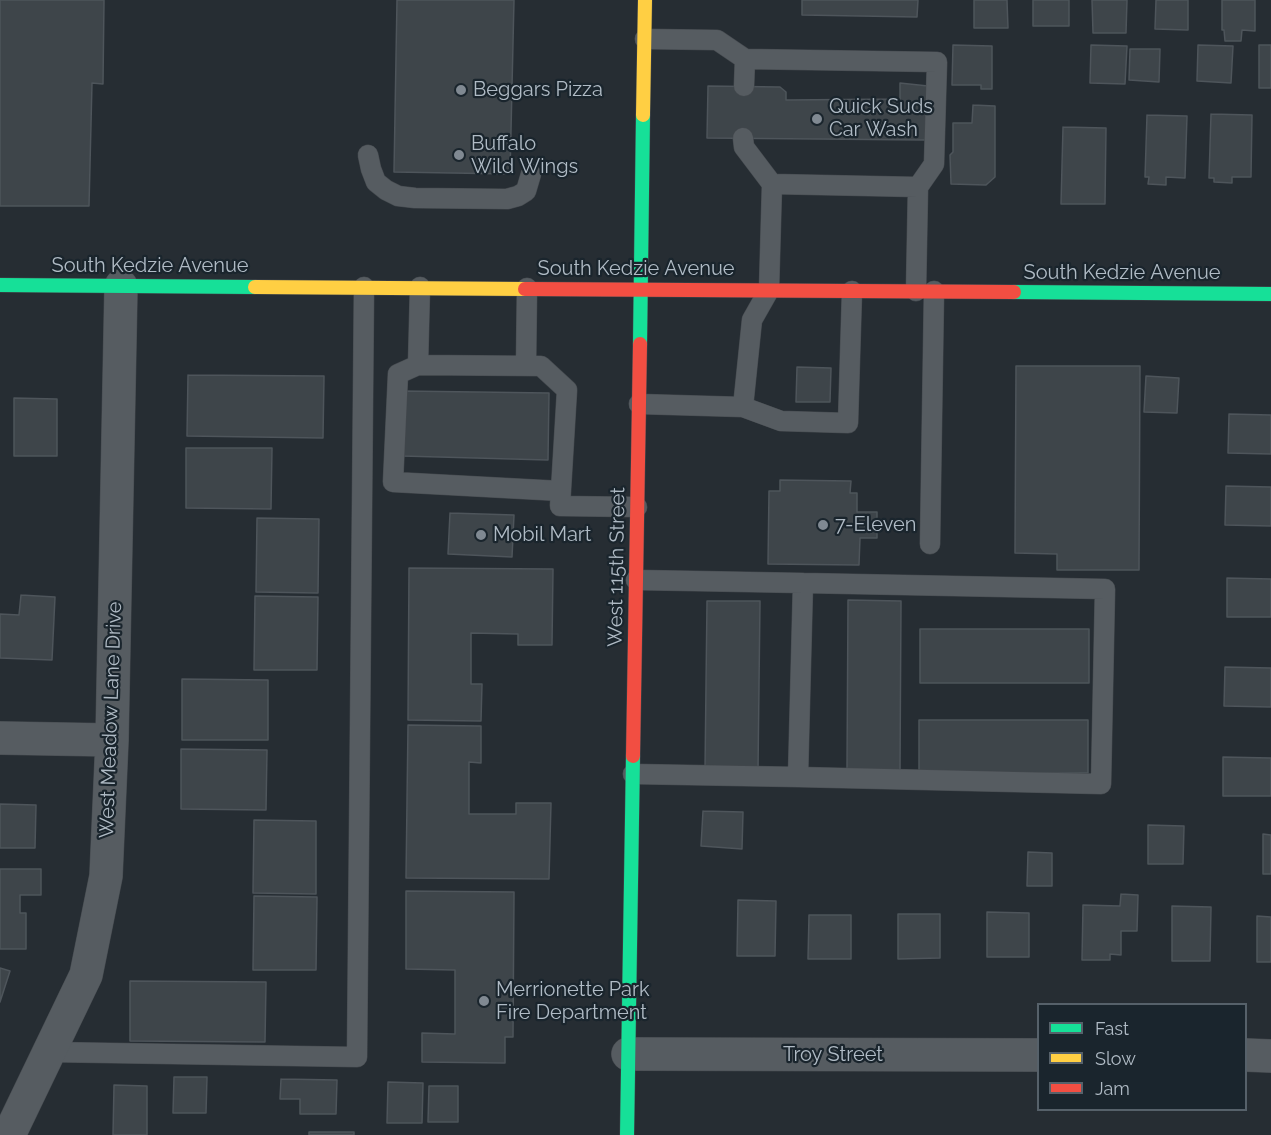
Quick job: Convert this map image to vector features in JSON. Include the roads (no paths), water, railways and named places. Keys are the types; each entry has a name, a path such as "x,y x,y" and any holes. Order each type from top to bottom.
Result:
{"main road":[{"name":"West 115th Street","path":"627,1135 645,0"},
{"name":"South Kedzie Avenue","path":"0,285 1271,294"}],"street":[{"name":"West Meadow Lane Drive","path":"9,1135 87,975 106,876 112,740 121,286"},
{"path":"0,738 112,740"},
{"name":"Troy Street","path":"628,1054 1037,1055"},
{"path":"1247,1055 1271,1056"}],"lane":[{"path":"645,39 717,40 745,60 937,62 934,164 918,187 925,291 930,544"},
{"path":"744,86 745,60"},
{"path":"743,406 752,320 769,290 772,184 744,142"},
{"path":"368,155 370,169 376,182 398,196 415,198 507,199 526,191 531,174"},
{"path":"772,184 918,187"},
{"path":"49,1052 357,1057 364,287"},
{"path":"418,365 420,287"},
{"path":"526,366 527,288"},
{"path":"639,404 743,406 781,421 848,423 852,291"},
{"path":"561,491 393,482 398,374 418,365 540,366 567,390 561,491 560,506 637,507"},
{"path":"633,774 1101,784 1105,589 636,580"},
{"path":"798,777 803,583"}],"place":[{"name":"Beggars Pizza","path":"461,90"},
{"name":"Quick Suds Car Wash","path":"817,119"},
{"name":"Buffalo Wild Wings","path":"459,155"},
{"name":"7-Eleven","path":"823,525"},
{"name":"Mobil Mart","path":"481,535"},
{"name":"Merrionette Park Fire Department","path":"484,1001"}]}
